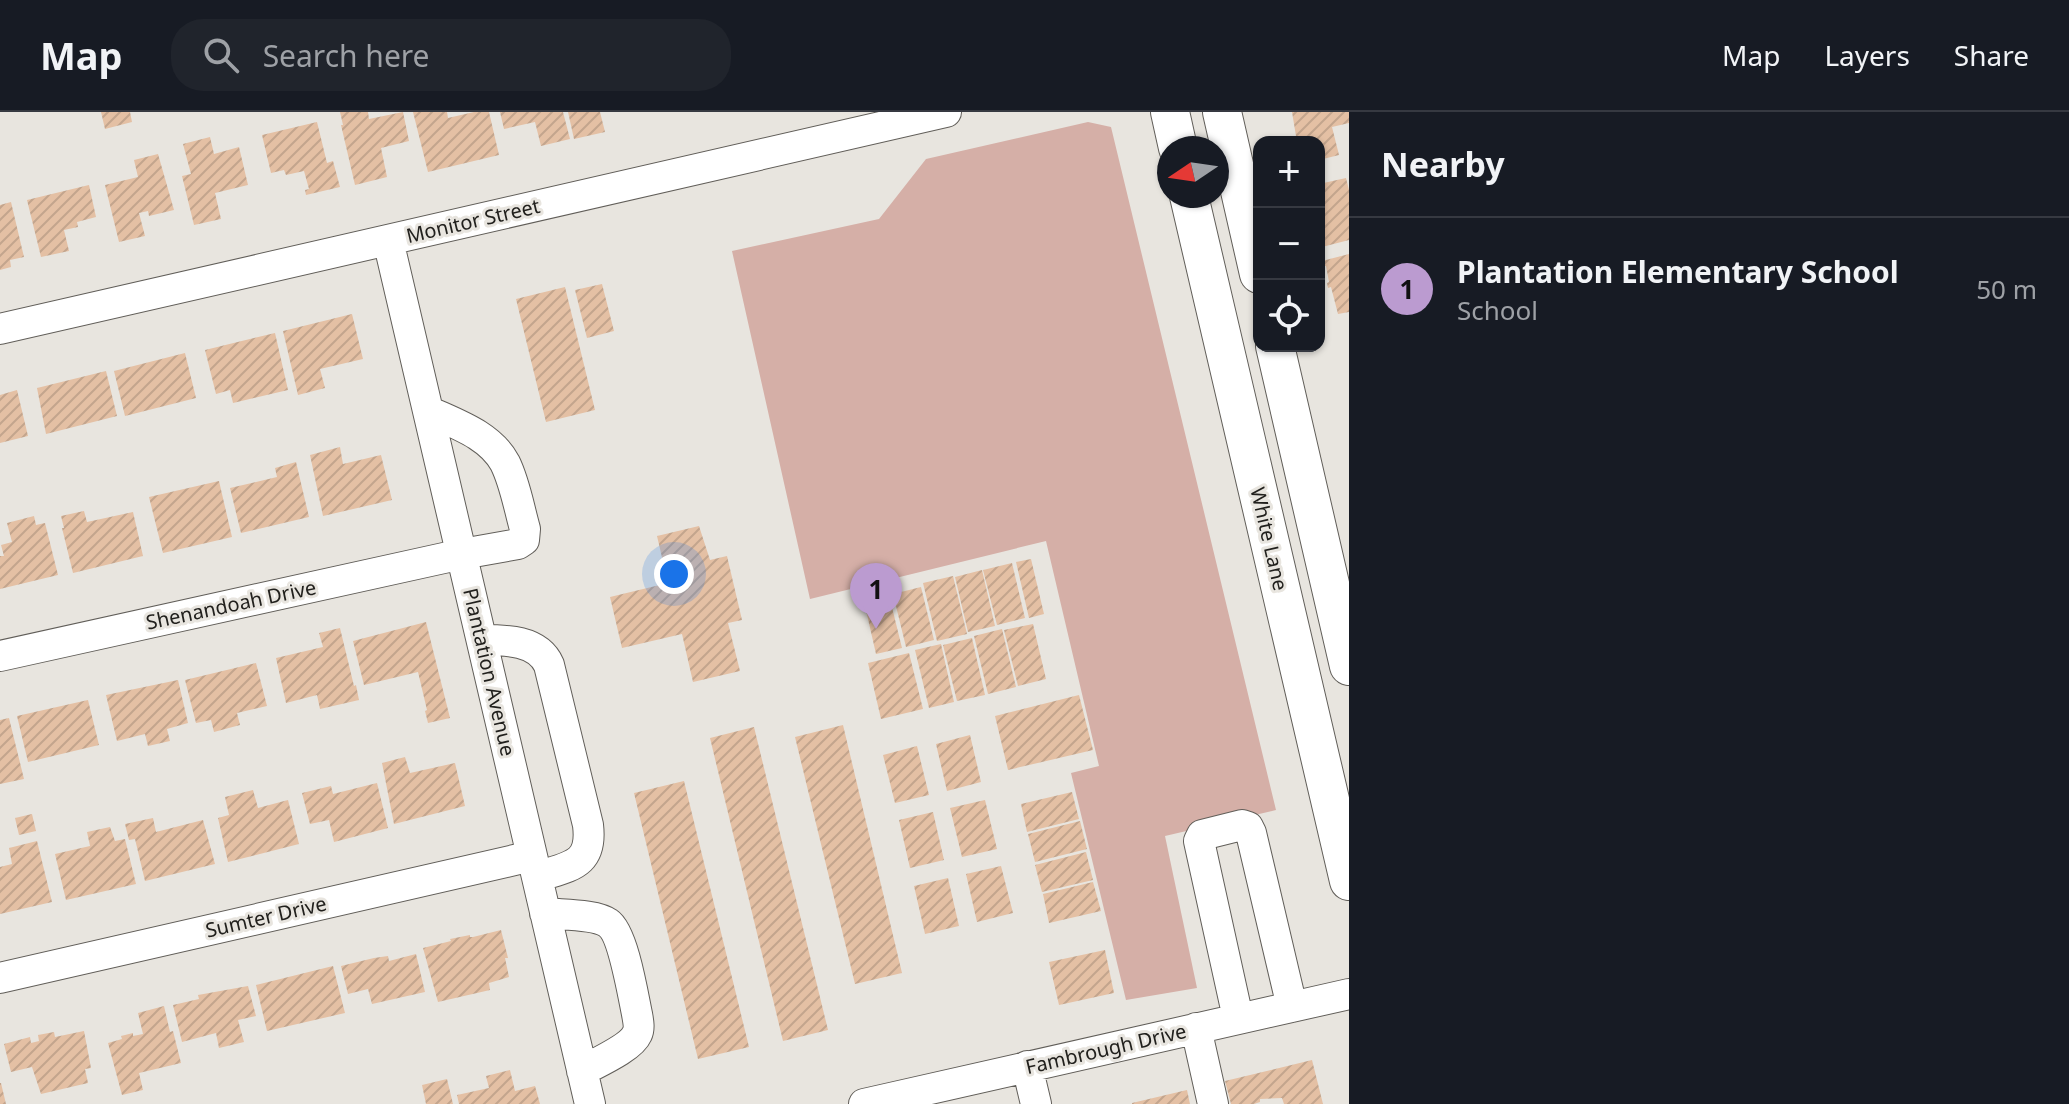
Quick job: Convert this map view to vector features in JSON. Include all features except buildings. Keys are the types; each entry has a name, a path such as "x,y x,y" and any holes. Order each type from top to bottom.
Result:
{"main road":[{"path":"1170,112 1175,136"},
{"path":"1222,112 1253,248"},
{"name":"White Lane","path":"1192,208 1349,881"},
{"path":"1276,352 1349,666"}],"street":[{"name":"Monitor Street","path":"0,329 946,112"},
{"name":"Plantation Avenue","path":"388,240 590,1104"},
{"name":"Shenandoah Drive","path":"0,656 518,544 524,540 525,529 506,465 497,452 470,430 428,411"},
{"name":"Sumter Drive","path":"0,978 534,866 572,865 588,850 590,839 545,655 519,643 482,640"},
{"path":"1238,1018 1199,841 1202,835 1242,825 1248,827 1251,833 1292,1007"},
{"path":"545,913 599,919 615,930 637,1014 637,1034 629,1044 582,1071"},
{"name":"Fambrough Drive","path":"864,1104 1349,994"},
{"path":"1196,1028 1213,1104"},
{"path":"1027,1066 1036,1104"}],"shaded area":[{"path":"1088,122 1111,127 1276,810 1165,836 1197,988 1126,1000 1071,773 1099,766 1046,541 810,599 732,251 879,219 926,159"}],"place":[{"name":"Plantation Elementary School","path":"876,629"}]}
